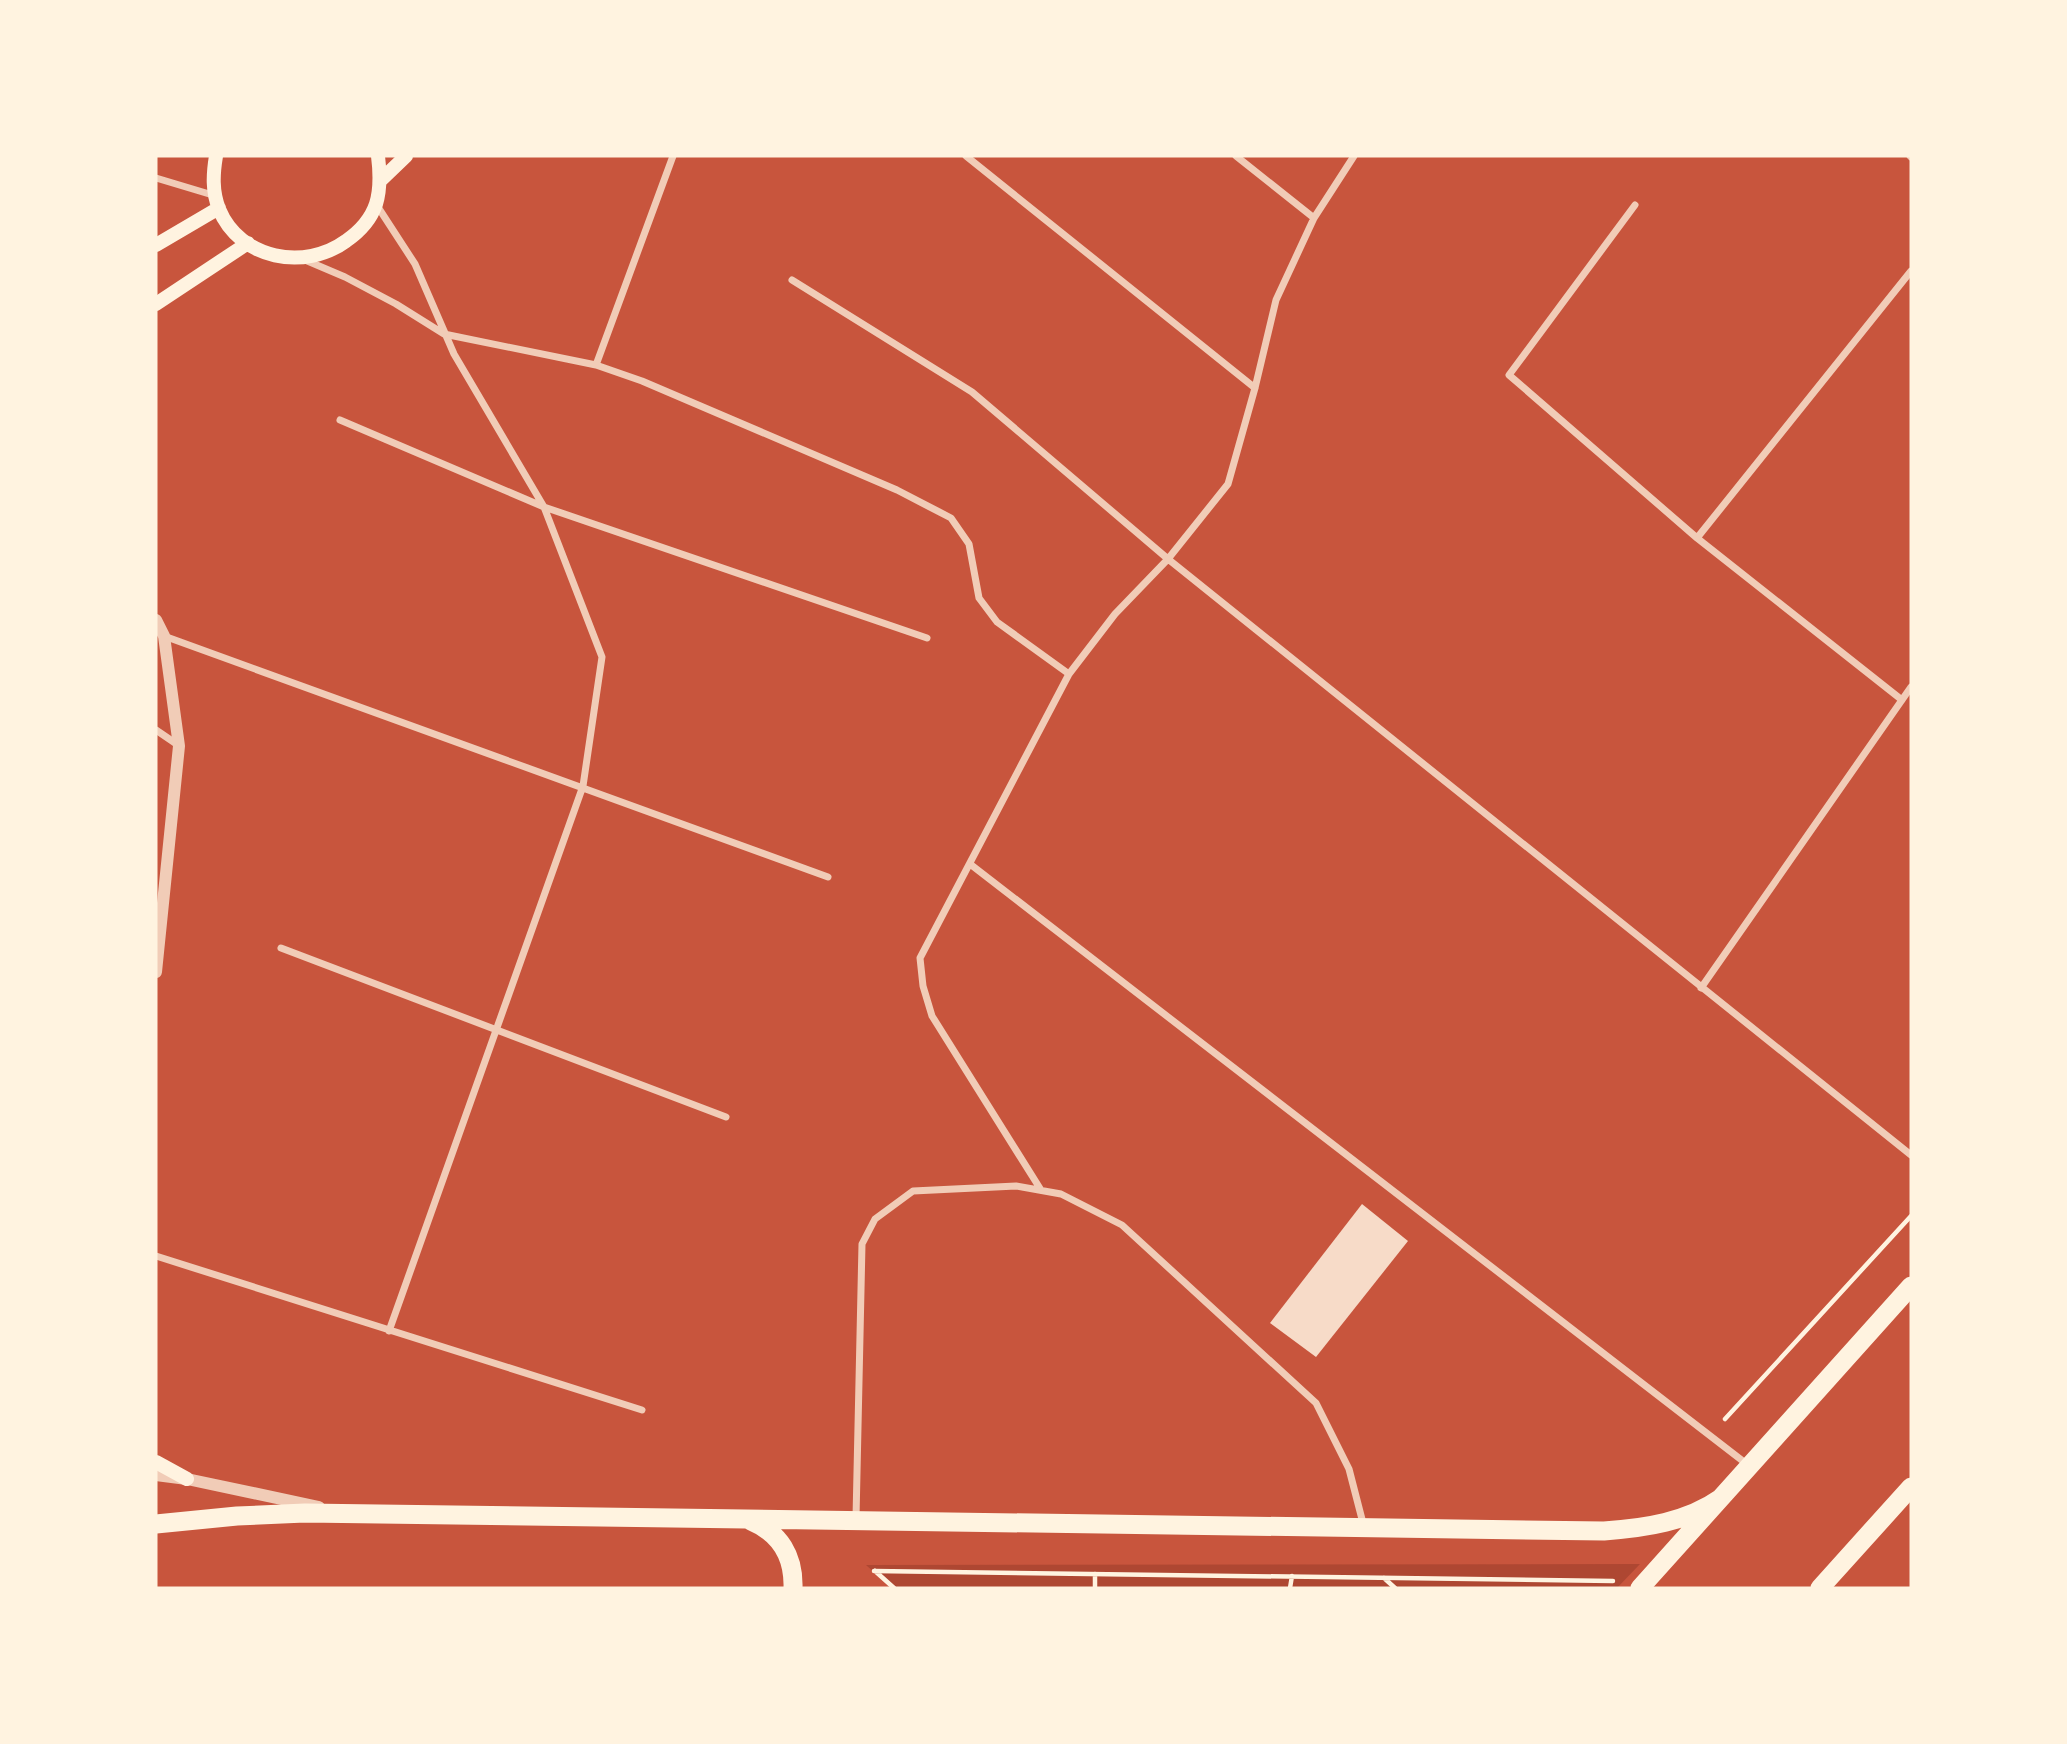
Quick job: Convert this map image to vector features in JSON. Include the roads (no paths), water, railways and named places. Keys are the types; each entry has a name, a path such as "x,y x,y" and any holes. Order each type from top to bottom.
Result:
{"highway":[{"path":"1643,1585 1911,1286"},
{"path":"1821,1588 1911,1487"},
{"path":"156,1524 276,1513 1613,1530 1650,1526 1679,1519 1704,1509 1721,1498"},
{"path":"744,1519 770,1531 784,1546 792,1566 793,1588"}],"main road":[{"path":"216,156 212,180 226,222 248,243 274,256 303,259 332,252 356,235 367,220 376,204 381,180 378,156"},
{"path":"381,180 406,156"},
{"path":"156,245 218,202"},
{"path":"156,304 248,243"},
{"path":"156,1462 187,1479"}],"street":[{"path":"596,365 673,156"},
{"path":"966,156 1255,388"},
{"path":"1236,156 1314,219"},
{"path":"1041,1190 932,1016 923,986 920,958 1069,674 1115,614 1168,559 1228,484 1276,300 1314,219 1354,156"},
{"path":"156,178 218,202"},
{"path":"376,204 415,264 444,334 544,507 602,657 583,786 389,1331"},
{"path":"1635,205 1509,375 1697,538 1902,701"},
{"path":"303,259 396,303 444,334 596,365 897,490 951,518 969,544 979,598 997,622 1069,674"},
{"path":"1697,538 1911,271"},
{"path":"792,280 972,392 1168,559 1911,1154"},
{"path":"340,420 544,507 927,638"},
{"path":"156,620 164,636 179,746 156,972"},
{"path":"164,636 828,877"},
{"path":"1701,988 1911,687"},
{"path":"156,730 179,746"},
{"path":"970,864 1749,1466"},
{"path":"281,948 726,1117"},
{"path":"856,1521 862,1244 875,1219 913,1191 1016,1186 1061,1194 1122,1225 1316,1402 1349,1469 1364,1528"},
{"path":"156,1256 642,1410"},
{"path":"156,1475 187,1479 350,1514"}]}
